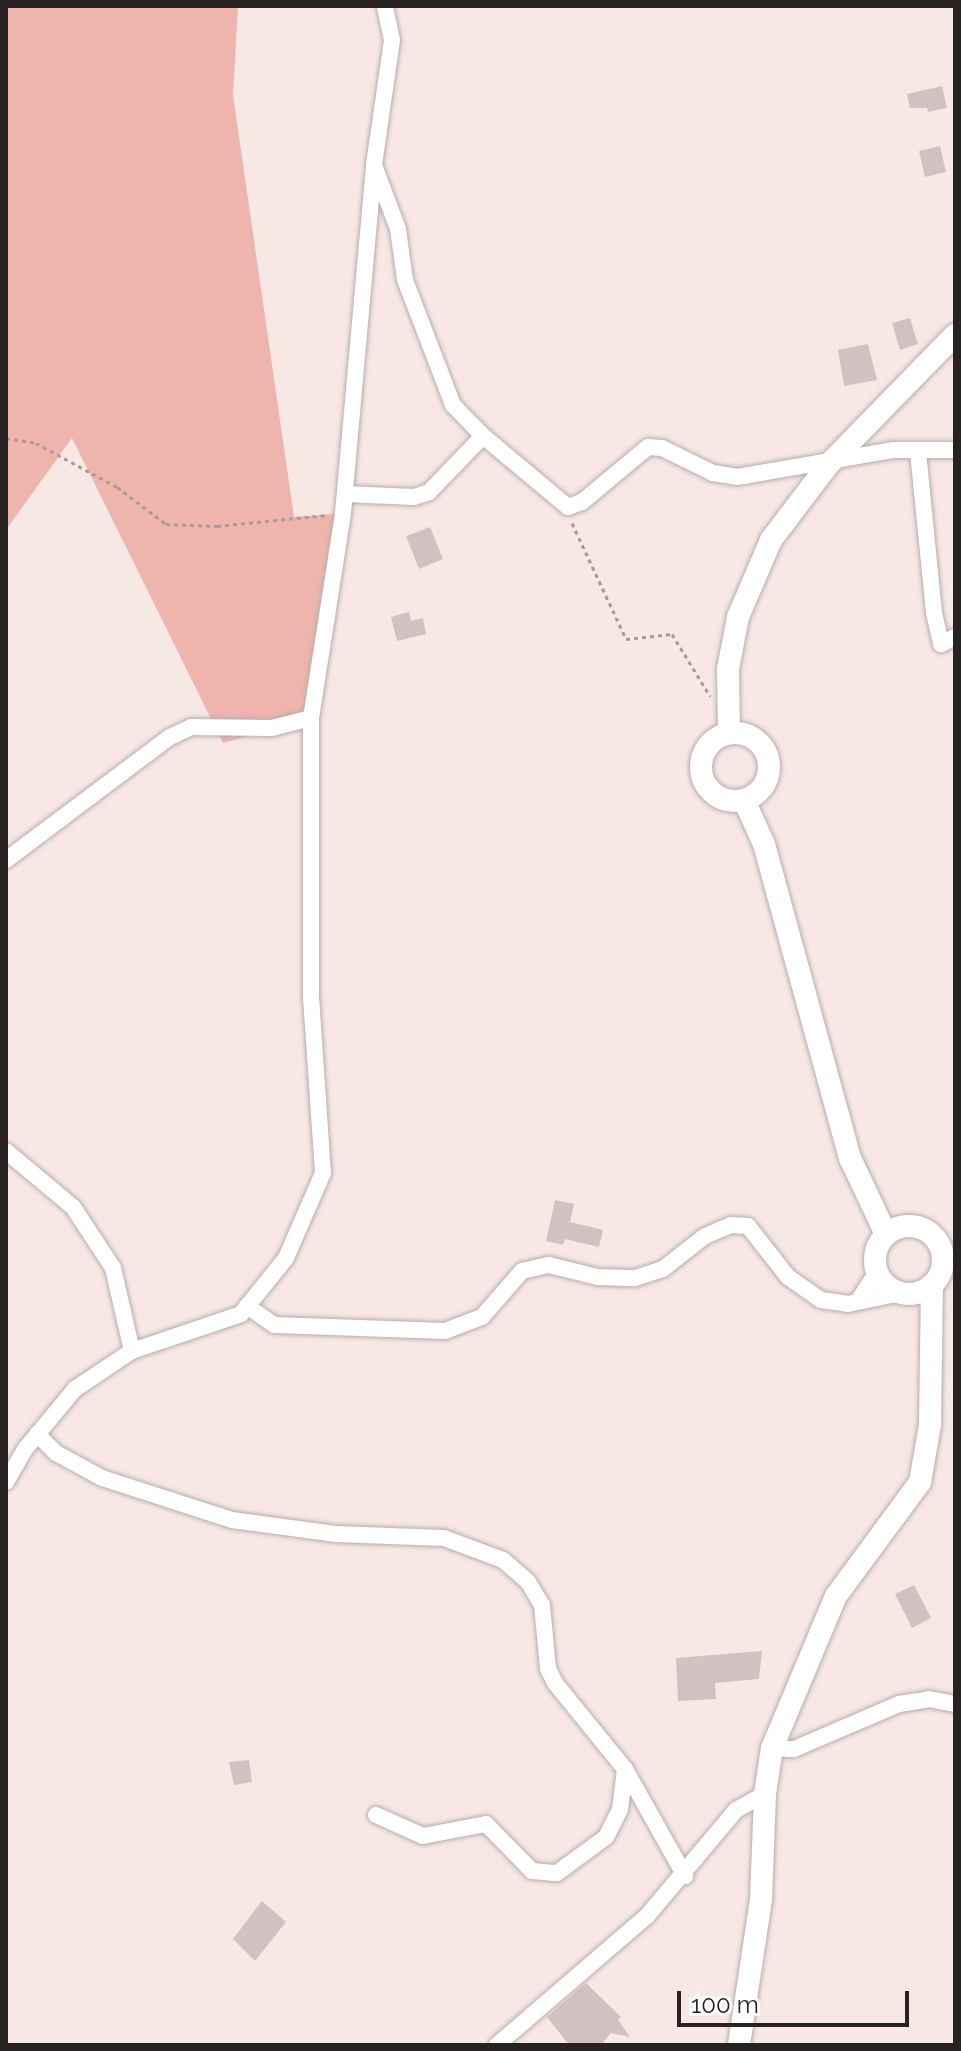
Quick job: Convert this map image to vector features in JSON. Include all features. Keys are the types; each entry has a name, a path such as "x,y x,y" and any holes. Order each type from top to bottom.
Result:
{"street":[{"path":"6,1482 37,1434 75,1389 132,1351 241,1314 286,1258 323,1173 311,999 311,718 345,494 374,165 392,40 385,6"},
{"path":"374,165 398,229 405,280 453,405 483,436 568,507 582,502 648,447 737,477 828,465 893,450 955,450"},
{"path":"729,733 728,669 752,575 771,540 828,465 955,335"},
{"path":"345,494 414,497 429,492 483,436"},
{"path":"918,452 934,613 941,644 955,637"},
{"path":"6,860 180,732 213,726 272,728 311,718"},
{"path":"729,733 751,737 767,754 768,776 744,800 723,798 702,774 710,743 729,733"},
{"path":"744,800 764,844 845,1144 886,1234"},
{"path":"6,1151 73,1207 113,1268 132,1351"},
{"path":"247,1306 274,1325 445,1331 482,1317 522,1271 549,1265 598,1277 635,1278 663,1269 705,1236 731,1225 748,1226 788,1277 821,1300 848,1304 860,1298 916,1290 949,1252 933,1236 910,1226 886,1234 876,1252 877,1272 860,1298"},
{"path":"933,1236 955,1229"},
{"path":"739,2045 761,1899 765,1794 772,1748 836,1596 920,1482 930,1425 932,1319 916,1290 877,1272"},
{"path":"37,1434 56,1453 102,1478 232,1520 335,1534 444,1538 503,1560 528,1582 542,1605 548,1669 555,1683 625,1769 685,1876"},
{"path":"772,1748 794,1749 899,1704 929,1699 955,1704"},
{"path":"376,1815 423,1836 486,1824 532,1871 557,1873 606,1837 620,1810 625,1769"},
{"path":"497,2045 647,1916 685,1876 736,1810 765,1794"}],"path":[{"path":"6,438 36,443 117,487 166,524 217,526 343,513"},
{"path":"568,507 626,639 672,634 716,706"}],"shaded area":[{"path":"6,6 238,6 233,95 294,517 343,513 311,718 223,743 72,438 6,530"}],"building":[{"path":"942,86 947,108 928,112 927,108 910,108 907,94"},
{"path":"940,146 946,172 925,177 919,151"},
{"path":"910,318 918,344 900,350 892,323"},
{"path":"868,344 877,380 844,386 838,350"},
{"path":"430,527 443,559 419,569 406,536"},
{"path":"409,612 411,621 423,618 426,634 397,641 391,617"},
{"path":"555,1200 574,1204 570,1222 603,1230 599,1247 565,1239 563,1245 546,1241"},
{"path":"914,1585 931,1618 912,1628 895,1594"},
{"path":"762,1651 759,1679 715,1683 716,1699 678,1701 676,1658"},
{"path":"249,1760 252,1782 234,1785 229,1762"},
{"path":"262,1901 286,1922 255,1961 233,1939"},
{"path":"586,1983 621,2017 618,2020 630,2037 611,2033 601,2045 569,2045 547,2017"}]}
